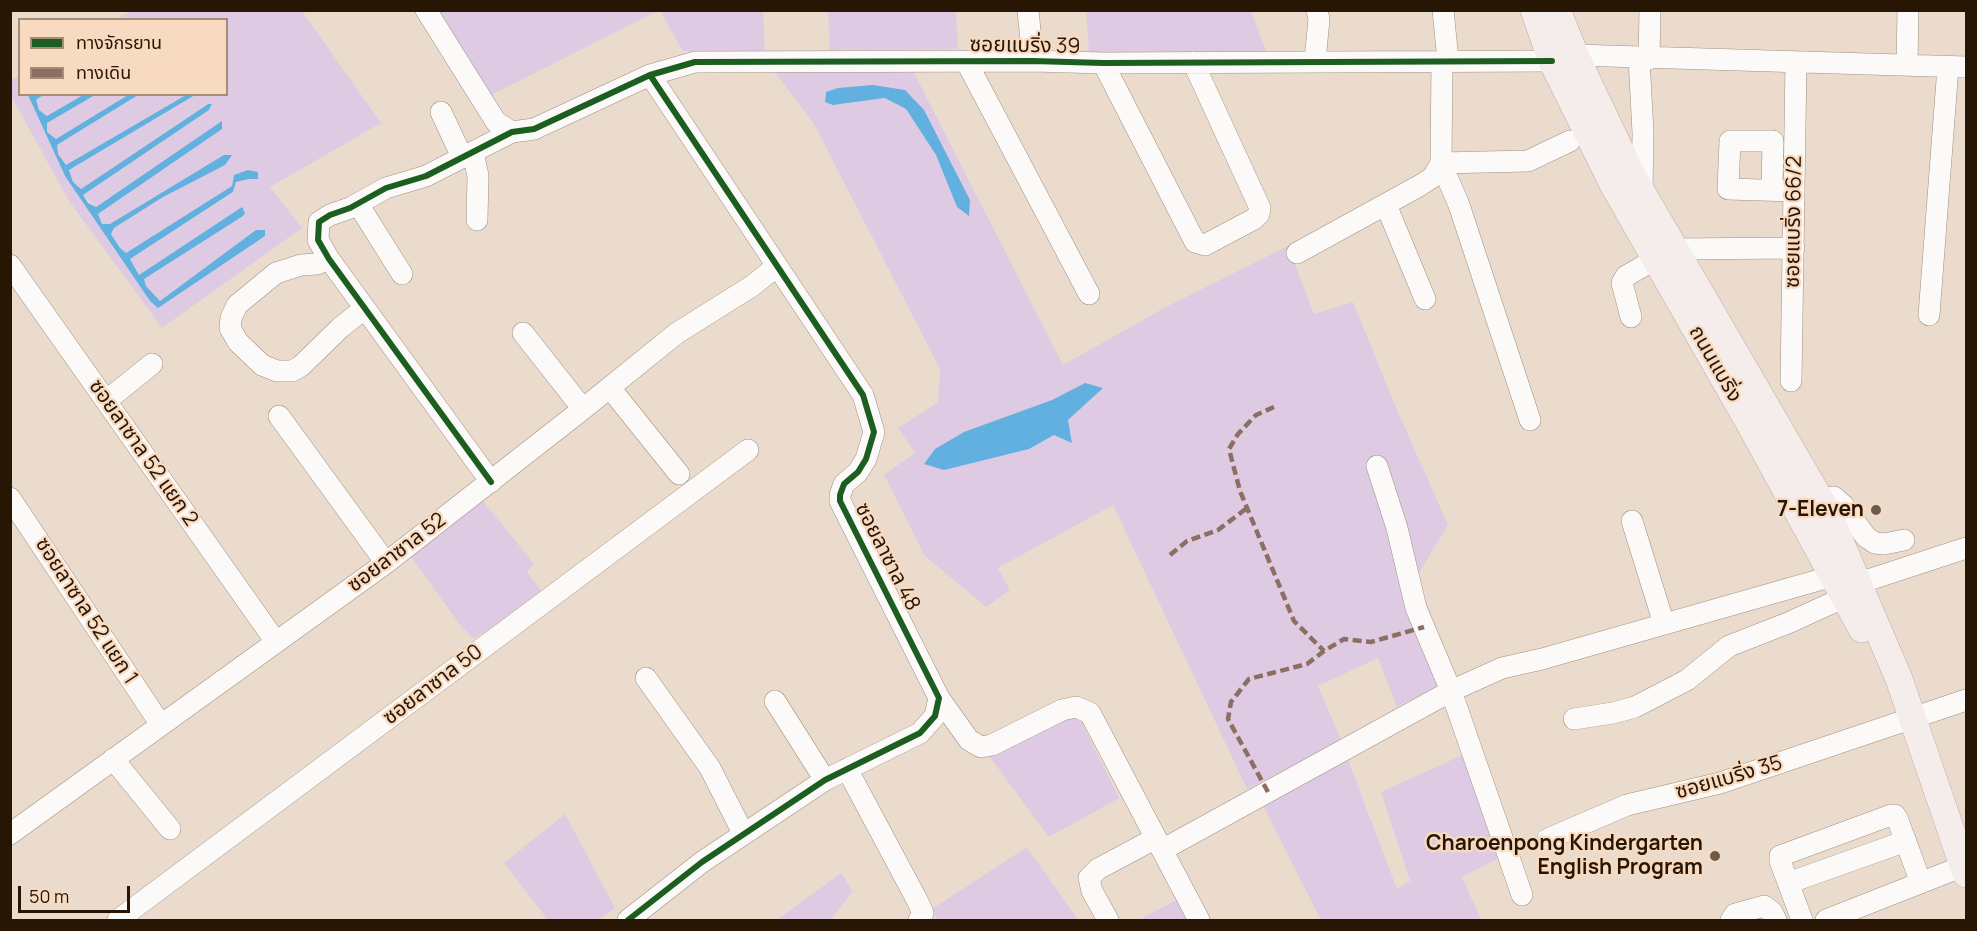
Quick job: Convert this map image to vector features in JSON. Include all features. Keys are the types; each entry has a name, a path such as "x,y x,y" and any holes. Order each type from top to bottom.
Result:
{"main road":[{"name":"ถนนแบริ่ง","path":"1534,10 1642,191 1664,255 1751,426 1846,585 1910,714 1966,869"},
{"name":"ถนนแบริ่ง","path":"1557,10 1564,58 1614,186 1664,255 1820,499 1828,513 1846,585"}],"street":[{"path":"426,10 496,122 512,132"},
{"path":"1028,10 1033,61"},
{"path":"1315,61 1319,19 1317,10"},
{"path":"1443,10 1445,60 1441,164 1459,204 1530,420"},
{"path":"1642,191 1644,59 1650,10"},
{"path":"1907,66 1908,10"},
{"name":"ซอยแบริ่ง 39","path":"329,259 318,240 319,222 330,215 358,204 386,188 426,176 512,132 534,129 650,75 695,62 1033,61 1103,63 1564,58 1957,67"},
{"path":"966,61 1089,294"},
{"path":"1103,63 1195,242 1205,245 1254,219 1259,214 1260,208 1193,62"},
{"name":"ซอยแบริ่ง 66/2","path":"1791,381 1796,63"},
{"path":"1929,315 1957,67"},
{"name":"ซอยลาซาล 48","path":"650,75 863,396 874,432 866,459 858,472 844,484 840,501 939,698 969,740 981,747 992,745 1062,710 1076,707 1090,713 1159,844"},
{"path":"441,112 478,176 477,220"},
{"path":"1441,164 1528,161 1570,141"},
{"path":"1794,191 1730,190 1728,187 1730,141 1795,142"},
{"path":"1772,190 1773,141"},
{"path":"1298,253 1433,177 1441,164"},
{"path":"358,204 402,274"},
{"path":"1386,205 1425,299"},
{"path":"1631,317 1622,283 1626,276 1664,255 1794,248"},
{"path":"365,308 340,328 301,366 292,371 277,371 262,365 238,342 230,328 231,318 237,304 276,273 329,259 365,308 491,482"},
{"name":"ซอยลาซาล 52 แยก 2","path":"10,265 276,642"},
{"name":"ซอยลาซาล 52","path":"10,834 386,563 584,410 677,333 752,286 777,266"},
{"path":"523,333 584,410"},
{"path":"106,401 152,364"},
{"path":"609,388 679,474"},
{"path":"279,416 386,563"},
{"name":"ซอยลาซาล 50","path":"118,921 748,450"},
{"path":"1377,466 1397,528 1416,608 1451,691 1522,896"},
{"path":"1820,499 1834,497 1843,505 1866,537 1875,543 1894,542 1895,572"},
{"name":"ซอยลาซาล 52 แยก 1","path":"10,498 161,725"},
{"path":"1632,521 1664,624"},
{"path":"1108,921 1092,891 1089,878 1098,869 1159,844 1451,691 1502,668 1664,624 1846,585 1895,572 1966,548"},
{"path":"1574,719 1635,707 1687,680 1729,646 1788,623 1846,585"},
{"path":"646,678 710,768 721,794 743,833"},
{"path":"628,921 702,862 825,780 920,733 935,716 939,698"},
{"name":"ซอยแบริ่ง 35","path":"1548,839 1627,805 1720,783 1805,756 1910,714 1966,700"},
{"path":"775,701 825,780"},
{"path":"114,759 170,829"},
{"path":"847,769 891,850 923,918"},
{"path":"1802,921 1779,861 1782,854 1881,819 1895,815 1921,883"},
{"path":"1788,883 1906,841"},
{"path":"1159,844 1199,921"},
{"path":"1839,918 1921,883 1966,869"},
{"path":"1731,921 1735,914 1761,906 1768,907 1776,921"}],"shaded area":[{"path":"132,10 302,11 381,123 270,187 302,228 162,328 69,201 11,96 10,81 18,77 18,96 28,96 65,176 150,301 158,307 264,236 264,230 256,230 160,301 146,286 143,279 243,216 245,213 242,207 139,275 130,259 233,193 236,182 249,179 235,175 232,186 126,253 111,234 114,228 163,197 110,224 102,224 98,214 222,129 222,122 95,207 83,195 209,110 212,104 207,104 81,189 73,182 69,170 193,96 228,96 228,18 119,18"},
{"path":"437,11 658,11 491,95"},
{"path":"660,11 763,11 765,55 683,51"},
{"path":"828,11 956,11 958,49 830,50"},
{"path":"1086,11 1251,11 1266,51 1212,56 1089,53"},
{"path":"912,69 1063,365 1166,307 1288,246 1314,314 1353,302 1394,403 1448,525 1417,576 1454,678 1397,707 1378,658 1318,686 1342,742 1247,789 1113,505 998,568 1010,590 986,607 924,555 884,475 915,453 898,428 938,402 940,369 814,124 773,70","holes":["905,90 969,216 957,207 936,155 906,109 886,98 833,105","1085,383 1068,420 1072,442 1054,435 1029,449 999,455 1052,400"]},
{"path":"41,96 81,96 47,116 39,110 35,100"},
{"path":"93,96 126,96 56,140 47,132 47,123"},
{"path":"136,96 184,96 66,166 58,154 57,145"},
{"path":"483,501 534,564 527,572 542,592 474,639 461,626 411,557"},
{"path":"1067,713 1078,715 1119,798 1049,837 989,756"},
{"path":"1469,752 1499,858 1462,877 1481,920 1321,920 1261,802 1347,757 1397,889 1410,881 1381,792"},
{"path":"565,814 615,908 598,920 548,920 504,863"},
{"path":"1027,847 1078,920 938,920 932,909"},
{"path":"841,873 853,891 830,920 777,920"},
{"path":"1178,899 1189,920 1139,920"}],"water":[{"path":"873,85 905,90 924,110 970,200 969,216 957,207 936,155 906,109 885,98 833,105 825,102 826,92 838,88"},
{"path":"28,96 42,96 36,100 39,110 47,116 81,96 93,96 47,123 47,132 56,139 126,96 136,96 57,145 58,154 66,165 184,96 193,96 69,170 73,182 81,189 208,104 212,104 209,110 83,195 88,203 96,207 222,121 222,129 98,214 102,224 110,224 224,155 232,155 225,165 163,197 114,228 111,234 126,253 232,186 234,175 248,170 258,172 258,179 236,182 233,192 130,259 139,275 242,207 245,213 243,216 144,279 146,286 160,301 256,230 265,230 265,236 158,308 150,301 65,176"},
{"path":"1085,383 1103,388 1068,420 1072,443 1054,435 1029,449 944,470 924,464 935,449 964,432 1052,400"}],"marked path":[{"path":"1274,407 1256,415 1238,434 1229,449 1240,491 1294,621 1324,651"},
{"path":"1170,555 1187,541 1218,530 1247,508"},
{"path":"1268,792 1228,719 1231,702 1249,679 1307,664 1344,639 1371,642 1424,627"}],"cycle path":[{"path":"491,482 329,259 318,240 319,222 386,188 426,176 512,132 534,129 650,75 695,62 1552,61"},
{"path":"628,920 702,862 825,780 920,733 935,716 939,698 840,501 844,484 858,472 866,459 874,432 863,395 650,75"}],"place":[{"name":"7-Eleven","path":"1876,510"},
{"name":"Charoenpong Kindergarten English Program","path":"1715,856"}]}
